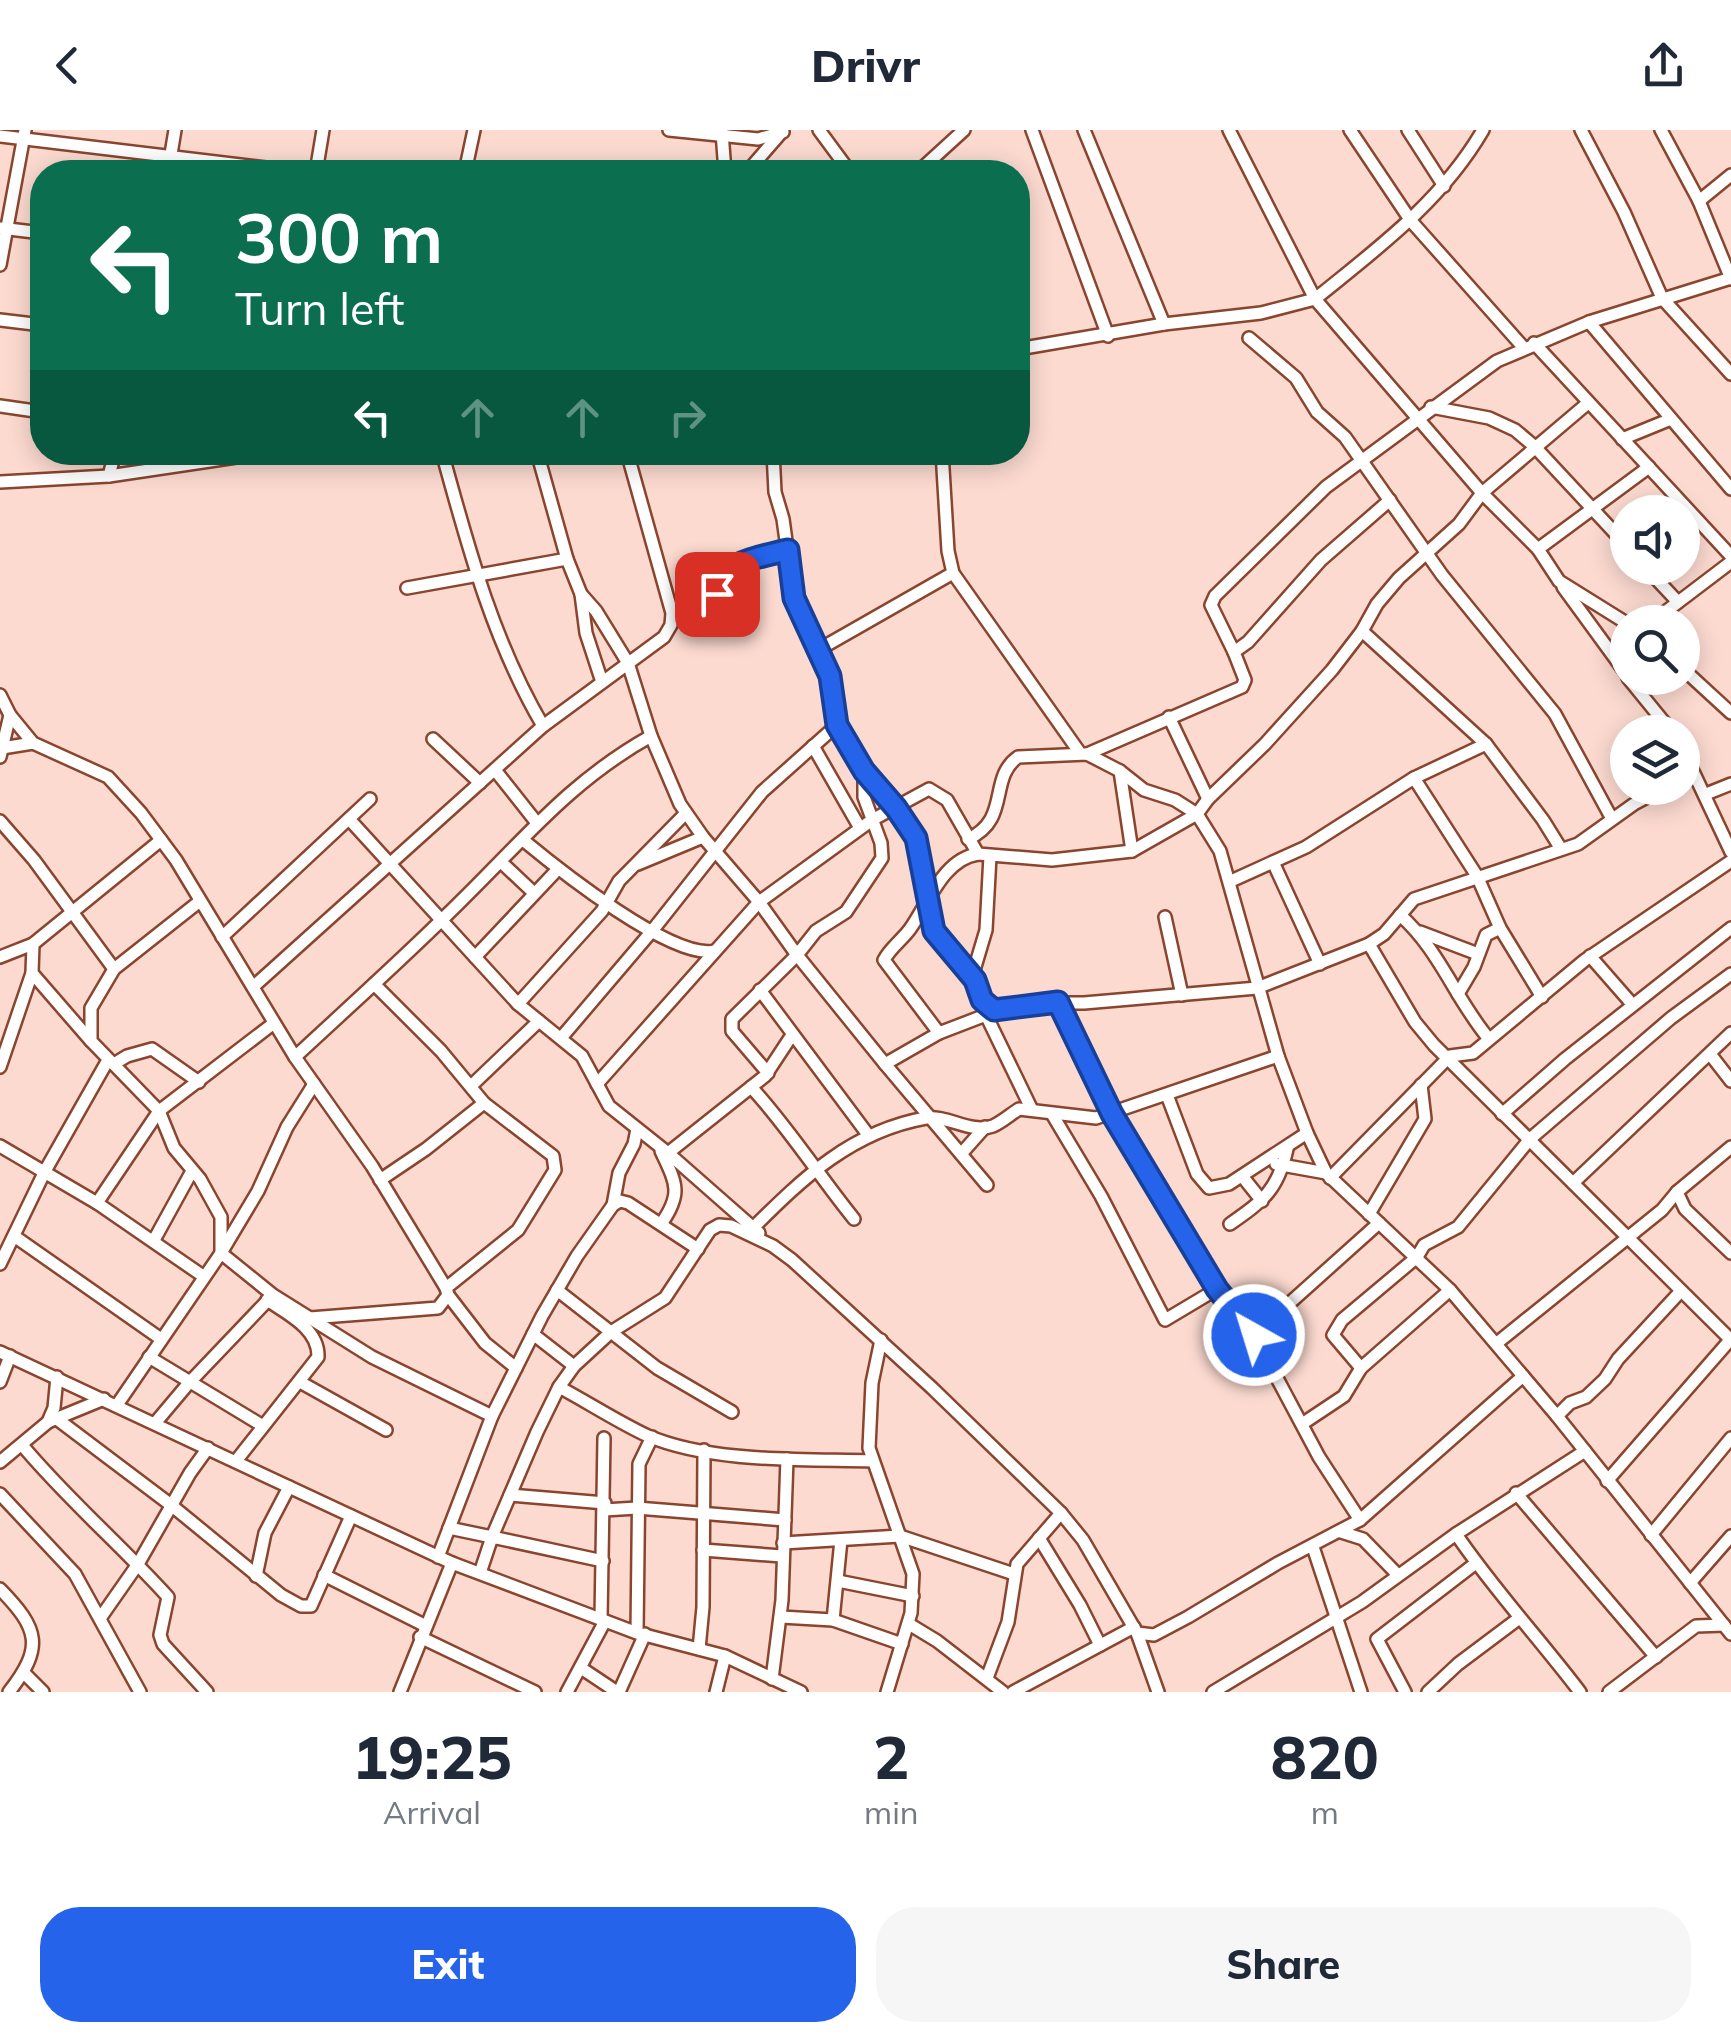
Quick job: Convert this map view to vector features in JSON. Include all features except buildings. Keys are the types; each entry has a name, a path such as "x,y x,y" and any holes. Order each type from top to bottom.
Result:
{"street":[{"path":"170,160 175,130"},
{"path":"318,160 323,130"},
{"path":"468,160 474,130"},
{"path":"669,130 758,139 784,131"},
{"path":"819,130 841,160"},
{"path":"931,160 964,130"},
{"path":"1032,130 1108,336"},
{"path":"1084,130 1164,324"},
{"path":"1230,130 1314,299 1482,493 1538,549 1610,652"},
{"path":"1350,130 1411,222 1649,466 1731,559 1674,605"},
{"path":"1408,130 1444,186"},
{"path":"1030,347 1164,324 1261,314 1314,299 1411,222 1444,186 1483,130"},
{"path":"1581,130 1617,196 1662,298 1731,374"},
{"path":"968,839 981,833 994,816 1005,771 1012,760 1084,753 1245,684 1211,605 1215,596 1311,500 1431,408 1497,360 1529,345 1588,322 1731,278 1699,201 1661,130"},
{"path":"758,160 784,131"},
{"path":"722,134 723,160"},
{"path":"0,265 3,228 24,135"},
{"path":"0,136 24,135 209,160"},
{"path":"1699,201 1731,175"},
{"path":"3,228 30,231"},
{"path":"0,320 30,324"},
{"path":"1588,322 1731,489"},
{"path":"1249,338 1296,378 1317,412 1346,437 1426,553 1555,714 1612,819"},
{"path":"1184,805 1205,794 1265,744 1332,670 1377,604 1459,524 1482,493 1588,403"},
{"path":"0,406 30,410"},
{"path":"1431,408 1488,418 1515,430 1610,528"},
{"path":"1622,439 1670,419"},
{"path":"109,476 112,465"},
{"path":"0,482 109,476 175,465"},
{"path":"446,465 504,652 543,726"},
{"path":"541,465 581,594 586,633 602,682"},
{"path":"252,987 543,726 664,637 672,613 631,465"},
{"path":"774,465 794,598 830,676 837,725 864,771 896,808 919,847 934,931 972,977 982,1000 994,1010 1257,988 1369,944 1384,934 1414,899 1578,844 1635,805"},
{"path":"943,465 953,573 1084,753 1120,770 1156,796 1198,814 1220,851 1278,1056 1306,1133 1328,1176 1417,1257 1497,1343 1729,1631"},
{"path":"1538,549 1649,466"},
{"path":"1234,652 1248,642 1320,560 1390,500"},
{"path":"722,627 717,594 723,573 788,550"},
{"path":"407,588 567,559"},
{"path":"818,650 953,573"},
{"path":"1558,580 1610,613"},
{"path":"1662,585 1678,602"},
{"path":"581,594 628,663 652,736 686,813 703,838 760,902 884,1064 987,1185"},
{"path":"1362,631 1486,744 1560,849"},
{"path":"1700,685 1731,713"},
{"path":"0,695 10,715 33,743 108,778 141,812 295,1057 485,1342 516,1368"},
{"path":"1642,695 1658,715"},
{"path":"10,715 1,752 33,743"},
{"path":"939,1033 884,960 928,900 966,856 1052,860 1132,851 1198,814 1205,794 1170,718"},
{"path":"561,1038 652,932 762,792 837,725"},
{"path":"295,1057 592,772 652,736"},
{"path":"433,739 480,783"},
{"path":"1231,881 1306,847 1414,778 1486,744"},
{"path":"812,746 860,828"},
{"path":"494,770 537,823"},
{"path":"1120,770 1132,851"},
{"path":"768,1073 732,1032 732,1019 816,932 853,905 882,858 881,844 864,798 864,771"},
{"path":"1414,778 1477,876 1500,928 1542,996"},
{"path":"1706,794 1731,784"},
{"path":"1700,787 1731,852"},
{"path":"597,1084 760,902 860,828 928,789 935,790 956,812 968,839 984,855 986,930 972,977"},
{"path":"222,937 370,799"},
{"path":"518,1004 606,903 619,881 686,813"},
{"path":"349,820 518,1004 582,1056 609,1106 881,1340 1061,1512 1084,1540 1136,1630 1158,1692"},
{"path":"0,821 114,969"},
{"path":"634,866 703,838"},
{"path":"0,957 33,944 161,840"},
{"path":"523,840 558,869 652,932 698,951 715,950"},
{"path":"1328,1176 1447,1059 1473,1053 1590,956 1731,861"},
{"path":"501,862 534,893"},
{"path":"1273,862 1320,964"},
{"path":"475,957 558,869"},
{"path":"91,1041 91,1008 114,969 200,901"},
{"path":"1400,915 1420,932 1472,1019 1489,1038"},
{"path":"1165,917 1182,995"},
{"path":"1458,994 1486,935 1500,928"},
{"path":"1502,1114 1632,1004 1731,928"},
{"path":"1420,932 1478,954"},
{"path":"0,1067 32,973 33,944"},
{"path":"1369,944 1415,1022 1447,1059 1731,1340 1607,1481"},
{"path":"1590,956 1632,1004"},
{"path":"32,973 91,1041 160,1110 174,1148 200,1179 221,1218 220,1253 317,1342 318,1357 236,1461"},
{"path":"1361,1368 1333,1335 1334,1329 1417,1257 1424,1245 1458,1227 1530,1139 1671,1018 1731,974"},
{"path":"310,1318 438,1308 447,1285 518,1230 556,1164 549,1152 484,1104 442,1052 374,984"},
{"path":"760,990 869,1136"},
{"path":"1058,1002 1112,1114 1217,1289 1254,1335 1360,1520"},
{"path":"884,1064 939,1033 1005,1010"},
{"path":"986,1016 1032,1108"},
{"path":"471,1086 540,1021"},
{"path":"97,1203 160,1110 274,1023"},
{"path":"1573,1183 1731,1034"},
{"path":"634,1144 662,1149 752,1087 768,1073 792,1035"},
{"path":"0,1264 46,1171 111,1062 152,1048 198,1082"},
{"path":"1710,1054 1731,1081"},
{"path":"753,1228 814,1170 846,1146 869,1136 929,1117 985,1128 1019,1109 1082,1118 1112,1114 1278,1056"},
{"path":"0,1462 53,1420 110,1402 149,1357 258,1192 287,1127 314,1084"},
{"path":"1254,1335 1374,1219 1425,1119 1420,1085"},
{"path":"752,1087 779,1117 814,1170 854,1219"},
{"path":"1167,1095 1203,1183 1216,1189 1287,1149 1306,1133"},
{"path":"380,1180 484,1104"},
{"path":"1052,1114 1165,1320 1217,1289"},
{"path":"961,1154 985,1128"},
{"path":"438,1557 492,1416 557,1290 613,1205 619,1173 637,1129"},
{"path":"0,1146 97,1203 203,1276"},
{"path":"1497,1343 1662,1210 1731,1146"},
{"path":"661,1224 674,1205 676,1193 662,1149"},
{"path":"1230,1224 1273,1188 1287,1149"},
{"path":"1264,1163 1328,1176"},
{"path":"154,1240 192,1171"},
{"path":"1242,1176 1262,1201"},
{"path":"1677,1192 1685,1209 1728,1246"},
{"path":"613,1205 628,1203 698,1249"},
{"path":"1662,1210 1685,1209"},
{"path":"480,1573 510,1495 560,1387 574,1366 611,1332 660,1304 710,1230 719,1225 731,1226 773,1246"},
{"path":"14,1236 160,1340"},
{"path":"557,1290 657,1368 732,1412"},
{"path":"1302,1424 1344,1396 1361,1368 1450,1290"},
{"path":"1557,1416 1605,1379 1618,1359 1680,1292"},
{"path":"270,1298 372,1357 492,1416"},
{"path":"156,1422 270,1298"},
{"path":"334,1334 343,1316"},
{"path":"533,1334 574,1366"},
{"path":"881,1340 872,1384 872,1461 913,1574 908,1624 887,1692"},
{"path":"0,1382 5,1354 452,1564 641,1634 725,1656 802,1692"},
{"path":"149,1357 263,1426"},
{"path":"1013,1692 1100,1644 1136,1630 1154,1634 1171,1626 1278,1563 1341,1532 1360,1520 1523,1376"},
{"path":"53,1420 56,1377"},
{"path":"300,1382 386,1430"},
{"path":"560,1387 652,1438 735,1456 872,1461"},
{"path":"53,1420 171,1505 281,1595 306,1608 311,1606 350,1516"},
{"path":"581,1668 618,1692 641,1634 637,1508 641,1456 637,1430"},
{"path":"567,1692 603,1620 604,1438"},
{"path":"641,1456 652,1438"},
{"path":"1651,1535 1731,1438"},
{"path":"22,1445 169,1601 161,1628 163,1644 206,1692"},
{"path":"101,1617 208,1448"},
{"path":"699,1649 704,1450"},
{"path":"1213,1692 1335,1618 1584,1451"},
{"path":"772,1679 781,1617 788,1458"},
{"path":"256,1576 265,1534 289,1487"},
{"path":"1516,1493 1656,1657"},
{"path":"0,1494 75,1574 140,1692"},
{"path":"510,1495 602,1499 622,1509 784,1520"},
{"path":"986,1678 1008,1622 1017,1564 1061,1512"},
{"path":"449,1528 603,1560"},
{"path":"1341,1532 1362,1539 1398,1575"},
{"path":"1456,1534 1518,1619 1542,1641 1580,1692"},
{"path":"703,1550 783,1549 900,1536 1014,1574"},
{"path":"1690,1583 1731,1536"},
{"path":"1039,1538 1100,1644"},
{"path":"833,1620 841,1540"},
{"path":"1313,1546 1361,1692"},
{"path":"1405,1692 1376,1639 1476,1563"},
{"path":"400,1692 452,1564"},
{"path":"324,1576 535,1692"},
{"path":"838,1581 913,1596"},
{"path":"3,1599 26,1617 32,1631 30,1663 9,1692"},
{"path":"1608,1692 1696,1626 1702,1600"},
{"path":"781,1617 833,1620 902,1644"},
{"path":"1428,1692 1518,1619"},
{"path":"908,1624 1003,1692"},
{"path":"1696,1626 1729,1631"},
{"path":"716,1692 725,1656"},
{"path":"24,1673 43,1692"}],"route":[{"path":"717,594 718,583 728,569 788,550 799,616 830,676 837,725 864,771 916,838 934,931 975,980 982,1000 994,1010 1058,1002 1112,1114 1217,1289 1254,1335"}]}
